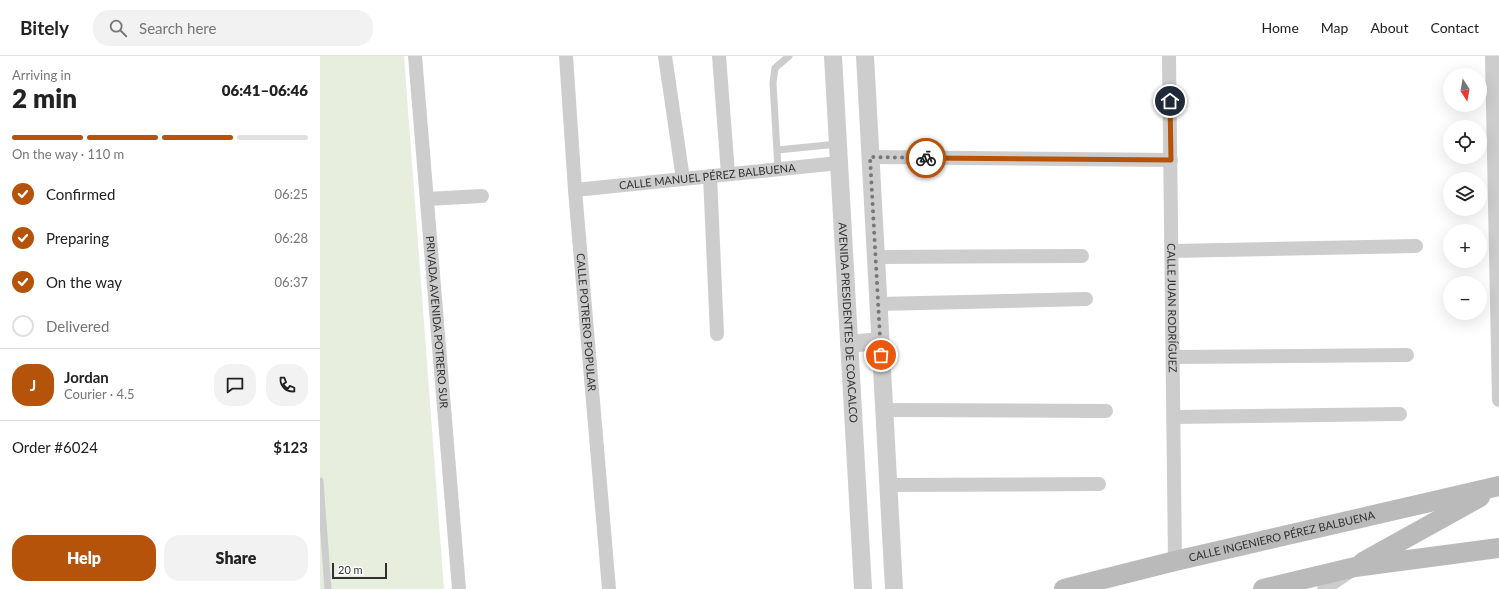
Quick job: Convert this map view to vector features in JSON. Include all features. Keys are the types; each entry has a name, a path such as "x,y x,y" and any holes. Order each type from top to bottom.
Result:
{"main road":[{"name":"CALLE INGENIERO PÉREZ BALBUENA","path":"1064,589 1175,561 1499,486"},
{"path":"1355,567 1499,486"},
{"path":"1262,589 1355,567 1499,548"}],"street":[{"name":"PRIVADA AVENIDA POTRERO SUR","path":"415,56 459,589"},
{"name":"CALLE POTRERO POPULAR","path":"566,56 575,190 608,589"},
{"path":"665,56 683,179"},
{"path":"719,56 728,174"},
{"name":"AVENIDA PRESIDENTES DE COACALCO","path":"833,56 863,589"},
{"path":"865,56 894,589"},
{"name":"CALLE JUAN RODRÍGUEZ","path":"1169,56 1175,561"},
{"path":"1492,56 1496,106 1499,400"},
{"path":"870,157 1171,160"},
{"name":"CALLE MANUEL PÉREZ BALBUENA","path":"575,190 839,163"},
{"path":"710,176 717,334"},
{"path":"427,199 482,196"},
{"path":"1172,251 1416,246"},
{"path":"876,257 1082,256"},
{"path":"878,304 1086,299"},
{"path":"849,344 880,341"},
{"path":"1173,357 1407,355"},
{"path":"884,410 1106,411"},
{"path":"1174,416 1400,414"},
{"path":"888,485 1098,484"},
{"path":"1324,589 1355,567"}],"lane":[{"path":"778,169 773,83 775,68 789,56"},
{"path":"777,150 838,144"},
{"path":"320,481 328,589"}],"green space":[{"path":"320,56 404,56 444,589 320,589"}],"way so far":[{"path":"881,355 870,157 926,158"}],"route":[{"path":"926,158 1171,160 1170,101"}]}
